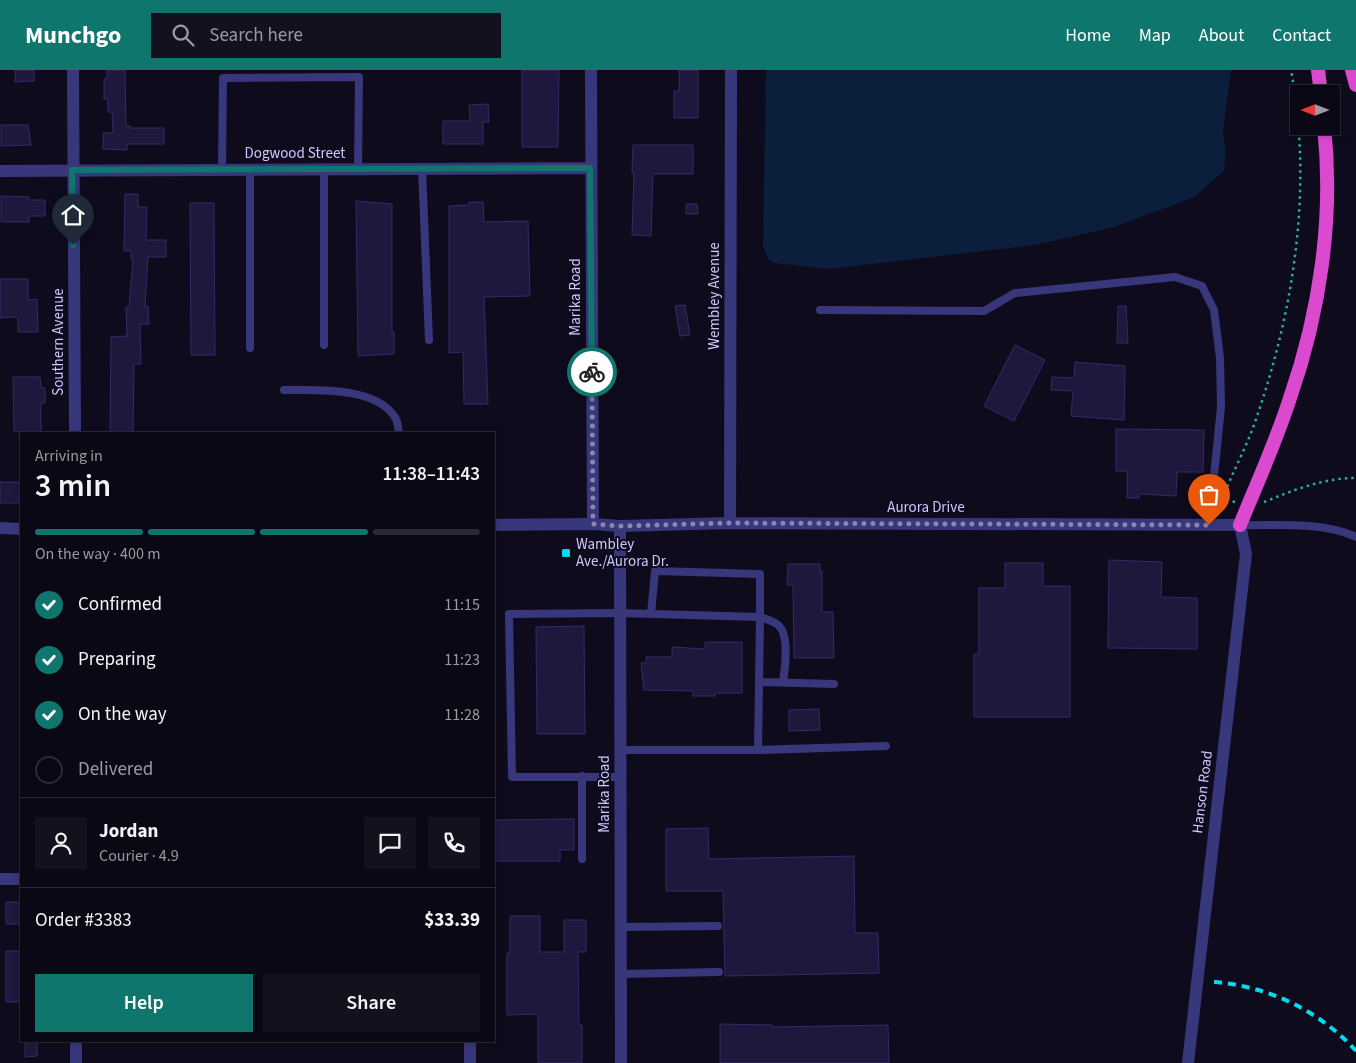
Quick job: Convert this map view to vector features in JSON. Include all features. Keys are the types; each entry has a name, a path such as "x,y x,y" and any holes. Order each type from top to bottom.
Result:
{"highway":[{"path":"1318,70 1320,85"},
{"path":"1352,70 1356,85"},
{"path":"1240,525 1290,398 1309,333 1324,246 1327,191 1324,135"}],"street":[{"name":"Southern Avenue","path":"74,70 72,170 75,432"},
{"name":"Marika Road","path":"591,70 593,524"},
{"name":"Wembley Avenue","path":"730,523 731,70"},
{"name":"Dogwood Street","path":"0,171 590,168"},
{"name":"Aurora Drive","path":"495,525 593,524 620,526 730,523 1240,525"},
{"name":"Hanson Road","path":"1188,1063 1246,554 1240,525"},
{"name":"Marika Road","path":"620,526 621,1063"},
{"path":"0,528 20,529"},
{"path":"0,879 20,879"},
{"path":"76,1042 76,1063"},
{"path":"470,1042 470,1063"}],"lane":[{"path":"222,169 223,78 359,77 358,169"},
{"path":"422,168 429,340"},
{"path":"250,169 250,348"},
{"path":"324,169 324,345"},
{"path":"820,310 984,311 1015,293 1175,277 1202,286 1214,310 1220,358 1221,407 1209,525"},
{"path":"284,390 326,390 364,396 387,408 397,419 399,432"},
{"name":"Aurora Drive","path":"1240,525 1302,527 1344,531 1356,537"},
{"path":"651,614 655,571 760,574 758,750"},
{"path":"620,777 512,778 509,614 620,613 760,616 776,623 783,630 786,657 784,682"},
{"path":"759,682 834,684"},
{"path":"620,750 758,750 886,746"},
{"path":"582,776 582,859"},
{"path":"621,928 718,926"},
{"path":"621,974 719,972"}],"path":[{"path":"1223,500 1255,423 1277,352 1291,290 1298,237 1301,173 1299,133 1291,70"},
{"path":"1263,502 1314,484 1340,478 1356,478"}],"water":[{"path":"766,70 1231,70 1223,131 1226,151 1224,171 1194,197 1115,227 1035,245 829,269 774,263 768,259 763,246"}],"building":[{"path":"15,70 34,70 34,81 15,82"},
{"path":"107,70 125,70 126,126 130,126 130,128 164,128 164,144 127,144 127,150 103,149 103,133 113,133 112,112 108,112 108,99 104,99 104,79 107,79"},
{"path":"522,70 559,70 558,147 522,147"},
{"path":"679,70 698,70 698,118 674,118 674,91 679,91"},
{"path":"488,104 489,122 483,122 483,144 443,144 443,121 470,121 469,105"},
{"path":"1,125 28,125 31,145 1,146"},
{"path":"633,145 693,145 693,174 653,174 651,236 632,235"},
{"path":"125,194 138,194 138,207 147,207 146,240 166,240 166,257 148,257 145,307 148,306 149,324 140,324 141,364 134,364 133,432 110,432 111,337 127,336 126,307 129,307 133,259 131,259 131,251 124,251"},
{"path":"1,196 29,197 29,200 45,200 45,216 29,216 29,222 1,222"},
{"path":"356,201 392,204 392,332 394,332 394,354 358,356"},
{"path":"469,202 483,202 484,222 528,221 530,296 484,297 488,404 464,404 463,352 449,353 449,206 469,205"},
{"path":"190,203 214,203 215,355 191,355"},
{"path":"686,204 697,204 698,214 686,214"},
{"path":"0,279 28,279 28,300 37,299 38,332 18,332 18,317 0,318"},
{"path":"685,305 690,335 680,336 675,306"},
{"path":"1118,306 1126,306 1128,343 1117,343"},
{"path":"1015,345 1045,360 1014,421 984,406"},
{"path":"1075,362 1125,366 1124,420 1071,416 1073,391 1051,390 1052,377 1074,378"},
{"path":"13,377 40,377 41,388 45,388 45,403 41,403 41,432 14,431"},
{"path":"1116,429 1204,430 1203,472 1177,472 1176,496 1139,494 1139,498 1127,498 1127,471 1116,471"},
{"path":"0,482 20,482 20,503 0,503"},
{"path":"1109,560 1162,562 1161,597 1197,598 1197,649 1108,648"},
{"path":"1005,563 1043,563 1043,586 1070,586 1070,717 974,717 974,654 979,654 979,588 1003,588 1005,586"},
{"path":"788,564 820,564 820,571 822,571 822,612 833,612 834,658 794,658 793,585 787,585"},
{"path":"584,626 585,734 537,734 536,627"},
{"path":"705,642 742,642 742,693 715,693 715,696 693,696 693,691 644,690 641,663 646,663 646,657 672,657 672,647 705,649"},
{"path":"819,709 820,730 789,731 789,710"},
{"path":"574,819 574,850 560,850 560,861 495,861 495,820"},
{"path":"708,828 709,859 854,856 855,933 878,933 879,973 725,976 723,891 666,891 666,829"},
{"path":"6,902 20,902 20,924 6,924"},
{"path":"510,916 540,916 540,952 564,952 564,920 586,920 586,952 578,952 579,1025 582,1025 582,1063 538,1063 538,1014 507,1015 507,953 510,953"},
{"path":"6,951 20,951 20,1002 6,1002"},
{"path":"720,1024 772,1025 772,1027 888,1025 889,1063 720,1063"},
{"path":"25,1042 37,1042 37,1056 25,1057"}],"railway":[{"path":"1214,982 1254,989 1292,1003 1326,1024 1356,1051"}],"way so far":[{"path":"592,372 593,524 620,526 730,523 1209,525"}],"place":[{"name":"Wambley Ave./Aurora Dr.","path":"566,553"}],"route":[{"path":"73,245 72,170 590,168 592,372"}]}
